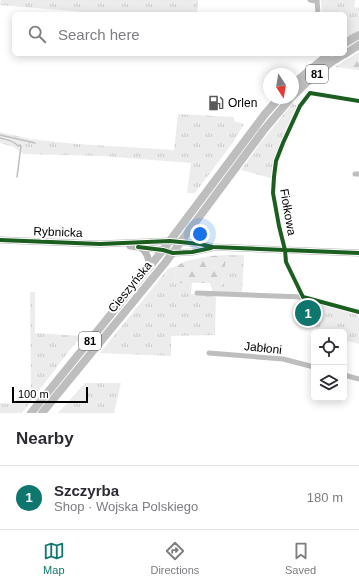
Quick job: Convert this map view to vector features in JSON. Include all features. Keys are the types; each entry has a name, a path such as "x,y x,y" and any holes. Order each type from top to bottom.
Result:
{"main road":[{"path":"347,42 359,35"},
{"name":"Cieszyńska","path":"347,53 359,45"},
{"name":"81","path":"299,79 325,56"},
{"name":"Cieszyńska","path":"299,90 312,78 342,56"},
{"name":"Cieszyńska","path":"31,413 149,268 274,104"},
{"name":"Cieszyńska","path":"42,413 173,253 263,131 286,104"}],"street":[{"path":"310,0 317,0 318,12"},
{"name":"Fiołkowa","path":"285,250 273,193 276,161 291,124 300,106 310,93 359,101"},
{"path":"193,225 196,237 200,244"},
{"name":"Rybnicka","path":"0,240 116,244 163,250 173,253"},
{"name":"Rybnicka","path":"116,244 170,241 213,247"},
{"path":"140,247 148,256 149,268"},
{"path":"173,253 192,252 213,247 359,253"},
{"path":"285,250 286,262 303,297"},
{"path":"198,293 303,297 359,312"},
{"name":"Jabłoni","path":"209,353 283,360 311,366"},
{"path":"347,376 359,379"}],"green space":[{"path":"1,0 198,0 197,12 82,12 0,5"},
{"path":"321,0 355,0 354,7 359,8 359,30 347,38 347,12 322,12"},
{"path":"359,52 359,70 335,67"},
{"path":"292,104 298,107 276,155 271,178 241,170 261,142"},
{"path":"178,114 234,117 234,121 244,124 234,141 195,193 187,193 191,163 102,156 24,154 14,147 0,143 0,132 30,139 77,144 174,150"},
{"path":"227,255 244,255 242,293 220,292"},
{"path":"227,255 220,292 213,292 210,283 176,283 174,267 186,261 210,256"},
{"path":"174,267 176,283 192,283 191,294 216,295 215,335 171,336 171,356 100,353 168,269"},
{"path":"30,292 35,292 35,333 82,336 22,413 0,413 0,403 10,404 31,393"},
{"path":"319,304 359,314 359,344 347,341 347,329 315,329"},
{"path":"85,383 121,383 114,413 58,413"}],"waterway":[{"path":"0,135 35,143"},
{"path":"0,138 10,140 18,146 21,146 17,177"}],"cycle path":[{"path":"359,101 310,93 300,106 276,161 273,193 285,250 286,262 303,297 359,312"},
{"path":"0,240 100,244 170,241 213,247 359,253"},
{"path":"138,247 163,250 173,253 192,252 211,248"}],"place":[{"name":"Orlen","path":"216,103"},
{"name":"Szczyrba","path":"308,313"}]}
